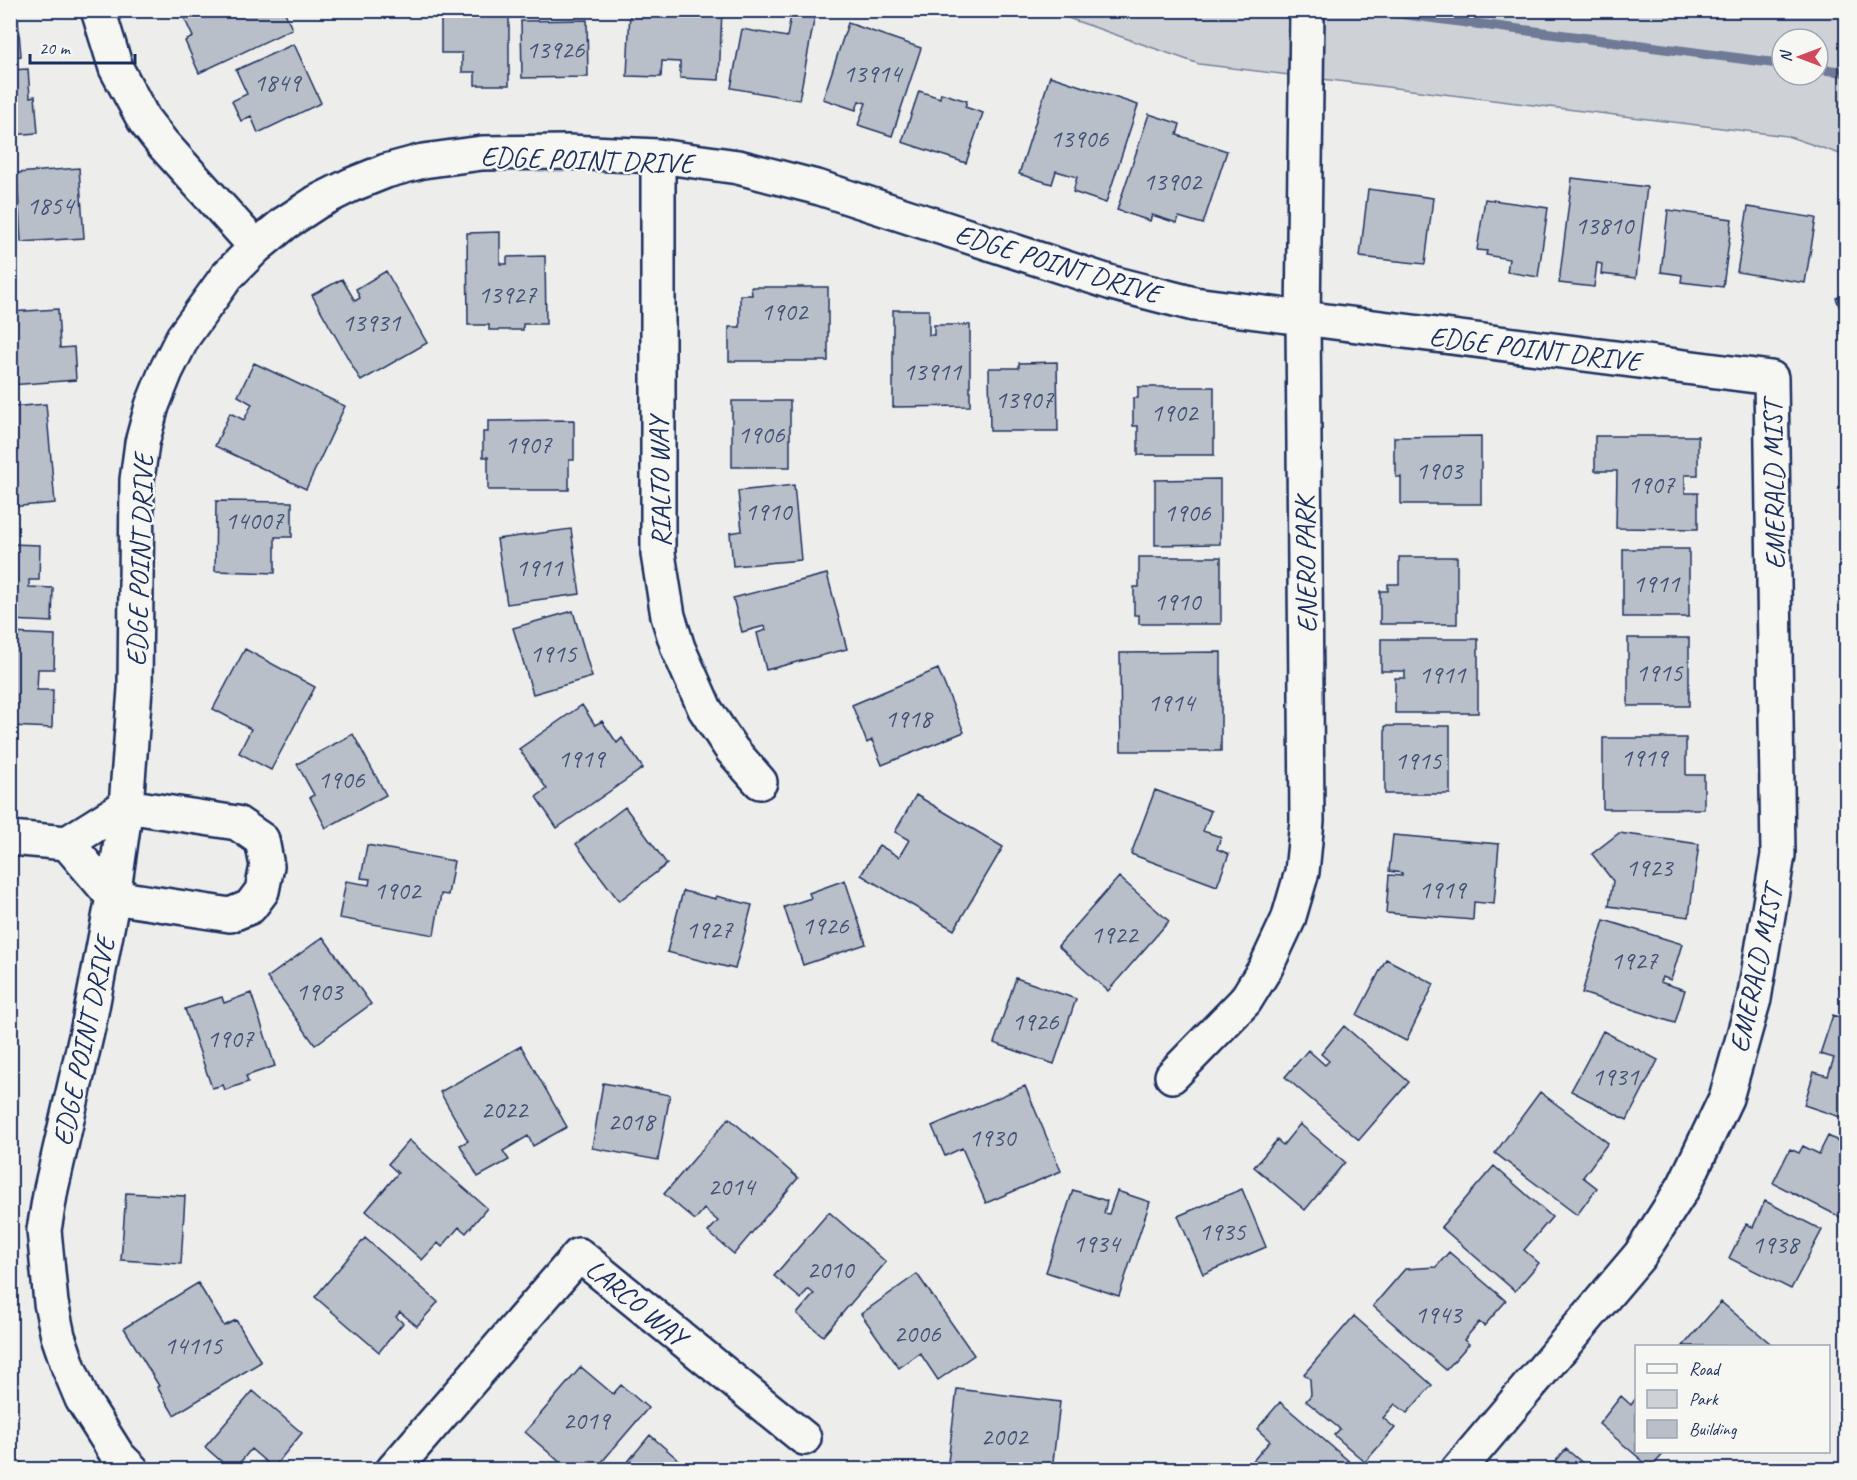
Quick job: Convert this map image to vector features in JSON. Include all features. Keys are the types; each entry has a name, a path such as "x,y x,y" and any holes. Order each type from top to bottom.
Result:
{"street":[{"path":"98,10 116,68 144,120 256,247"},
{"name":"ENERO PARK","path":"1172,1076 1245,1001 1266,967 1288,920 1302,872 1307,821 1303,319 1307,10"},
{"name":"EDGE POINT DRIVE","path":"132,1470 118,1456 82,1399 69,1368 58,1336 51,1303 44,1230 51,1189 89,1023 113,897 126,806 135,689 137,480 142,443 152,406 183,337 227,276 256,247 285,223 342,189 386,171 423,161 482,153 568,152 658,156 738,167 820,188 1112,283 1194,304 1771,378"},
{"name":"RIALTO WAY","path":"658,156 658,554 668,616 678,648 705,709 732,750 760,783"},
{"name":"EMERALD MIST","path":"1458,1470 1640,1255 1684,1186 1726,1098 1754,999 1778,855 1771,378"},
{"path":"10,838 67,843 126,806 237,823 262,840 267,866 262,891 250,908 230,915 113,897 67,843"},
{"name":"LARCO WAY","path":"393,1470 579,1255 804,1438"}],"green space":[{"path":"1048,11 1846,11 1846,156 1787,136 1199,64"}],"building":[{"path":"187,10 284,10 292,29 199,73 185,41 193,37 182,13"},
{"path":"441,10 509,10 509,85 475,85 475,72 462,72 462,53 441,53"},
{"path":"630,10 722,10 719,80 680,78 680,62 662,61 661,77 627,76"},
{"path":"792,10 816,10 799,100 731,88 742,29 787,37"},
{"path":"18,20 21,56 10,57 10,21"},
{"path":"587,20 588,77 522,78 521,21"},
{"path":"848,23 921,48 892,136 858,125 866,103 859,101 856,110 823,99"},
{"path":"294,44 321,103 258,133 251,116 241,121 232,101 247,94 236,70"},
{"path":"28,69 30,97 35,96 38,133 10,135 10,70"},
{"path":"1050,76 1138,105 1106,203 1073,192 1077,177 1056,171 1052,184 1019,174"},
{"path":"919,91 940,98 941,93 967,101 965,107 983,113 966,163 902,142"},
{"path":"1149,114 1180,124 1177,135 1227,151 1203,224 1179,217 1177,223 1152,215 1150,221 1117,210"},
{"path":"79,168 84,238 21,242 17,173"},
{"path":"1572,178 1647,187 1636,278 1601,274 1602,264 1597,263 1594,287 1559,283"},
{"path":"1368,189 1433,198 1425,264 1360,257"},
{"path":"1485,199 1548,208 1538,277 1507,272 1509,259 1486,255 1487,251 1477,250"},
{"path":"1748,207 1816,218 1805,283 1737,272"},
{"path":"1668,210 1732,219 1723,287 1681,282 1682,275 1661,272"},
{"path":"500,232 500,264 507,264 507,257 545,256 546,324 523,324 523,330 489,330 489,325 468,325 467,233"},
{"path":"386,271 427,343 361,381 312,295 342,279 355,301 360,298 356,289"},
{"path":"751,287 828,287 828,361 729,361 729,327 740,327 740,295 752,295"},
{"path":"1846,293 1846,322 1836,298"},
{"path":"58,309 60,348 74,347 76,380 10,385 10,312"},
{"path":"893,310 929,310 929,335 934,335 934,325 970,325 970,406 893,407"},
{"path":"1057,362 1058,431 990,431 989,368 1019,368 1019,363"},
{"path":"254,363 345,406 306,489 215,446 230,413 244,420 252,404 238,396"},
{"path":"1138,387 1214,387 1214,455 1138,455 1138,426 1133,426 1133,398 1138,398"},
{"path":"732,401 790,401 790,467 732,467"},
{"path":"46,404 55,503 10,507 10,407"},
{"path":"574,420 574,460 569,460 569,490 488,490 488,457 483,457 483,432 488,432 488,421"},
{"path":"1481,436 1481,504 1401,504 1401,477 1396,477 1394,437"},
{"path":"1595,436 1698,436 1698,475 1685,475 1685,493 1698,493 1698,529 1616,528 1617,471 1595,471"},
{"path":"1220,479 1220,544 1155,545 1155,480"},
{"path":"794,485 801,560 733,566 730,533 742,531 738,491"},
{"path":"216,501 292,502 292,537 275,537 275,573 215,571"},
{"path":"571,529 580,594 507,604 497,539"},
{"path":"10,544 40,545 39,580 29,580 29,587 53,588 52,622 10,620"},
{"path":"1623,549 1689,549 1689,617 1623,617"},
{"path":"1139,557 1221,557 1221,624 1139,624 1139,615 1134,615 1134,587 1139,587"},
{"path":"1399,557 1457,557 1457,624 1380,624 1380,591 1388,591 1388,584 1399,584"},
{"path":"827,574 847,649 766,670 757,633 766,630 765,626 742,632 733,598"},
{"path":"573,611 592,677 533,694 513,628"},
{"path":"10,633 55,635 54,669 38,669 37,690 53,690 52,728 10,726"},
{"path":"1628,638 1689,638 1689,706 1628,706"},
{"path":"1381,639 1478,639 1478,713 1395,713 1395,678 1405,678 1405,671 1381,671"},
{"path":"245,649 315,687 271,770 239,753 251,729 213,709"},
{"path":"1221,652 1221,751 1121,751 1120,653"},
{"path":"938,669 964,732 882,765 872,740 867,743 852,705"},
{"path":"582,705 595,725 602,721 617,743 622,738 643,768 557,828 536,797 547,789 519,749"},
{"path":"1385,726 1450,726 1450,794 1385,794"},
{"path":"353,734 386,795 326,828 310,797 314,795 297,764"},
{"path":"1603,738 1686,738 1686,775 1704,775 1704,809 1603,809"},
{"path":"1155,790 1211,811 1203,831 1221,837 1217,849 1229,854 1217,886 1131,854"},
{"path":"916,795 1003,847 954,930 861,875 879,845 899,857 909,840 895,832"},
{"path":"625,807 667,864 619,901 576,844"},
{"path":"1619,833 1699,844 1689,917 1609,906 1613,881 1592,854"},
{"path":"1393,835 1499,844 1494,904 1474,902 1473,920 1386,913 1389,875 1402,876 1402,873 1389,871"},
{"path":"367,845 454,861 448,895 441,894 434,935 339,918 346,881 369,885 370,879 361,878"},
{"path":"1119,877 1169,921 1108,991 1058,946"},
{"path":"845,880 866,944 803,965 784,907 811,898 809,893"},
{"path":"683,891 752,905 735,969 667,952"},
{"path":"1604,920 1682,944 1671,980 1662,977 1660,982 1685,990 1675,1023 1582,993"},
{"path":"323,937 371,1004 315,1045 267,978"},
{"path":"1846,940 1846,988 1839,987"},
{"path":"1386,959 1434,984 1406,1041 1357,1015"},
{"path":"1016,978 1076,999 1054,1064 994,1043"},
{"path":"251,993 275,1066 246,1076 248,1082 225,1090 223,1085 212,1088 185,1009 222,997 224,1003"},
{"path":"1833,1015 1846,1020 1846,1119 1804,1105 1814,1072 1828,1076 1834,1058 1820,1054"},
{"path":"1344,1026 1409,1082 1359,1140 1285,1077 1308,1050 1325,1065 1329,1061 1321,1054"},
{"path":"1603,1031 1658,1060 1627,1120 1571,1091"},
{"path":"521,1046 567,1127 533,1146 528,1136 503,1151 509,1160 478,1177 460,1145 468,1141 440,1092"},
{"path":"603,1083 670,1095 658,1160 592,1148"},
{"path":"1025,1086 1061,1171 986,1203 962,1148 945,1156 932,1126"},
{"path":"1540,1092 1608,1143 1583,1177 1597,1188 1577,1215 1495,1153"},
{"path":"729,1118 798,1178 734,1254 708,1232 718,1221 704,1209 695,1220 664,1194"},
{"path":"1300,1124 1345,1162 1305,1210 1254,1167 1277,1140 1283,1145"},
{"path":"1828,1136 1846,1145 1846,1220 1773,1183 1790,1149 1799,1153 1803,1146 1819,1154"},
{"path":"409,1140 487,1208 466,1233 459,1227 442,1247 438,1243 422,1260 366,1211 398,1173 388,1164"},
{"path":"1494,1166 1552,1217 1524,1250 1539,1263 1515,1291 1441,1227"},
{"path":"1242,1189 1266,1247 1203,1274 1178,1216"},
{"path":"1073,1190 1107,1201 1104,1213 1109,1214 1117,1191 1150,1202 1119,1296 1046,1272"},
{"path":"126,1193 185,1196 181,1264 121,1260"},
{"path":"1765,1201 1822,1230 1791,1289 1729,1258 1746,1224 1753,1227"},
{"path":"829,1212 886,1262 823,1336 797,1314 814,1294 808,1289 801,1299 774,1276"},
{"path":"365,1238 438,1302 417,1326 400,1312 396,1317 403,1323 379,1352 315,1297"},
{"path":"1449,1252 1506,1301 1484,1326 1479,1322 1464,1340 1469,1344 1446,1370 1373,1306 1405,1269 1436,1267"},
{"path":"917,1274 974,1355 938,1380 920,1353 899,1368 861,1314"},
{"path":"198,1283 224,1326 236,1320 261,1362 174,1415 124,1328"},
{"path":"1721,1302 1770,1343 1768,1345 1684,1345"},
{"path":"1354,1316 1432,1385 1407,1413 1395,1404 1383,1418 1395,1428 1365,1462 1334,1435 1340,1429 1306,1401 1311,1395 1310,1379 1304,1374"},
{"path":"581,1367 613,1394 621,1385 648,1408 595,1470 569,1470 525,1432"},
{"path":"957,1389 1060,1402 1052,1470 947,1470"},
{"path":"253,1391 302,1433 273,1468 251,1449 234,1470 231,1470 205,1447"},
{"path":"1621,1396 1631,1405 1635,1399 1635,1453 1664,1453 1651,1468 1599,1424"},
{"path":"1280,1402 1358,1469 1245,1470 1270,1441 1257,1429"},
{"path":"650,1435 681,1462 677,1466 681,1470 621,1470"},
{"path":"1566,1449 1591,1470 1548,1470"},
{"path":"21,1462 25,1470 10,1470 10,1468"}],"waterway":[{"path":"1372,10 1770,62"},
{"path":"1830,70 1846,72"}]}
